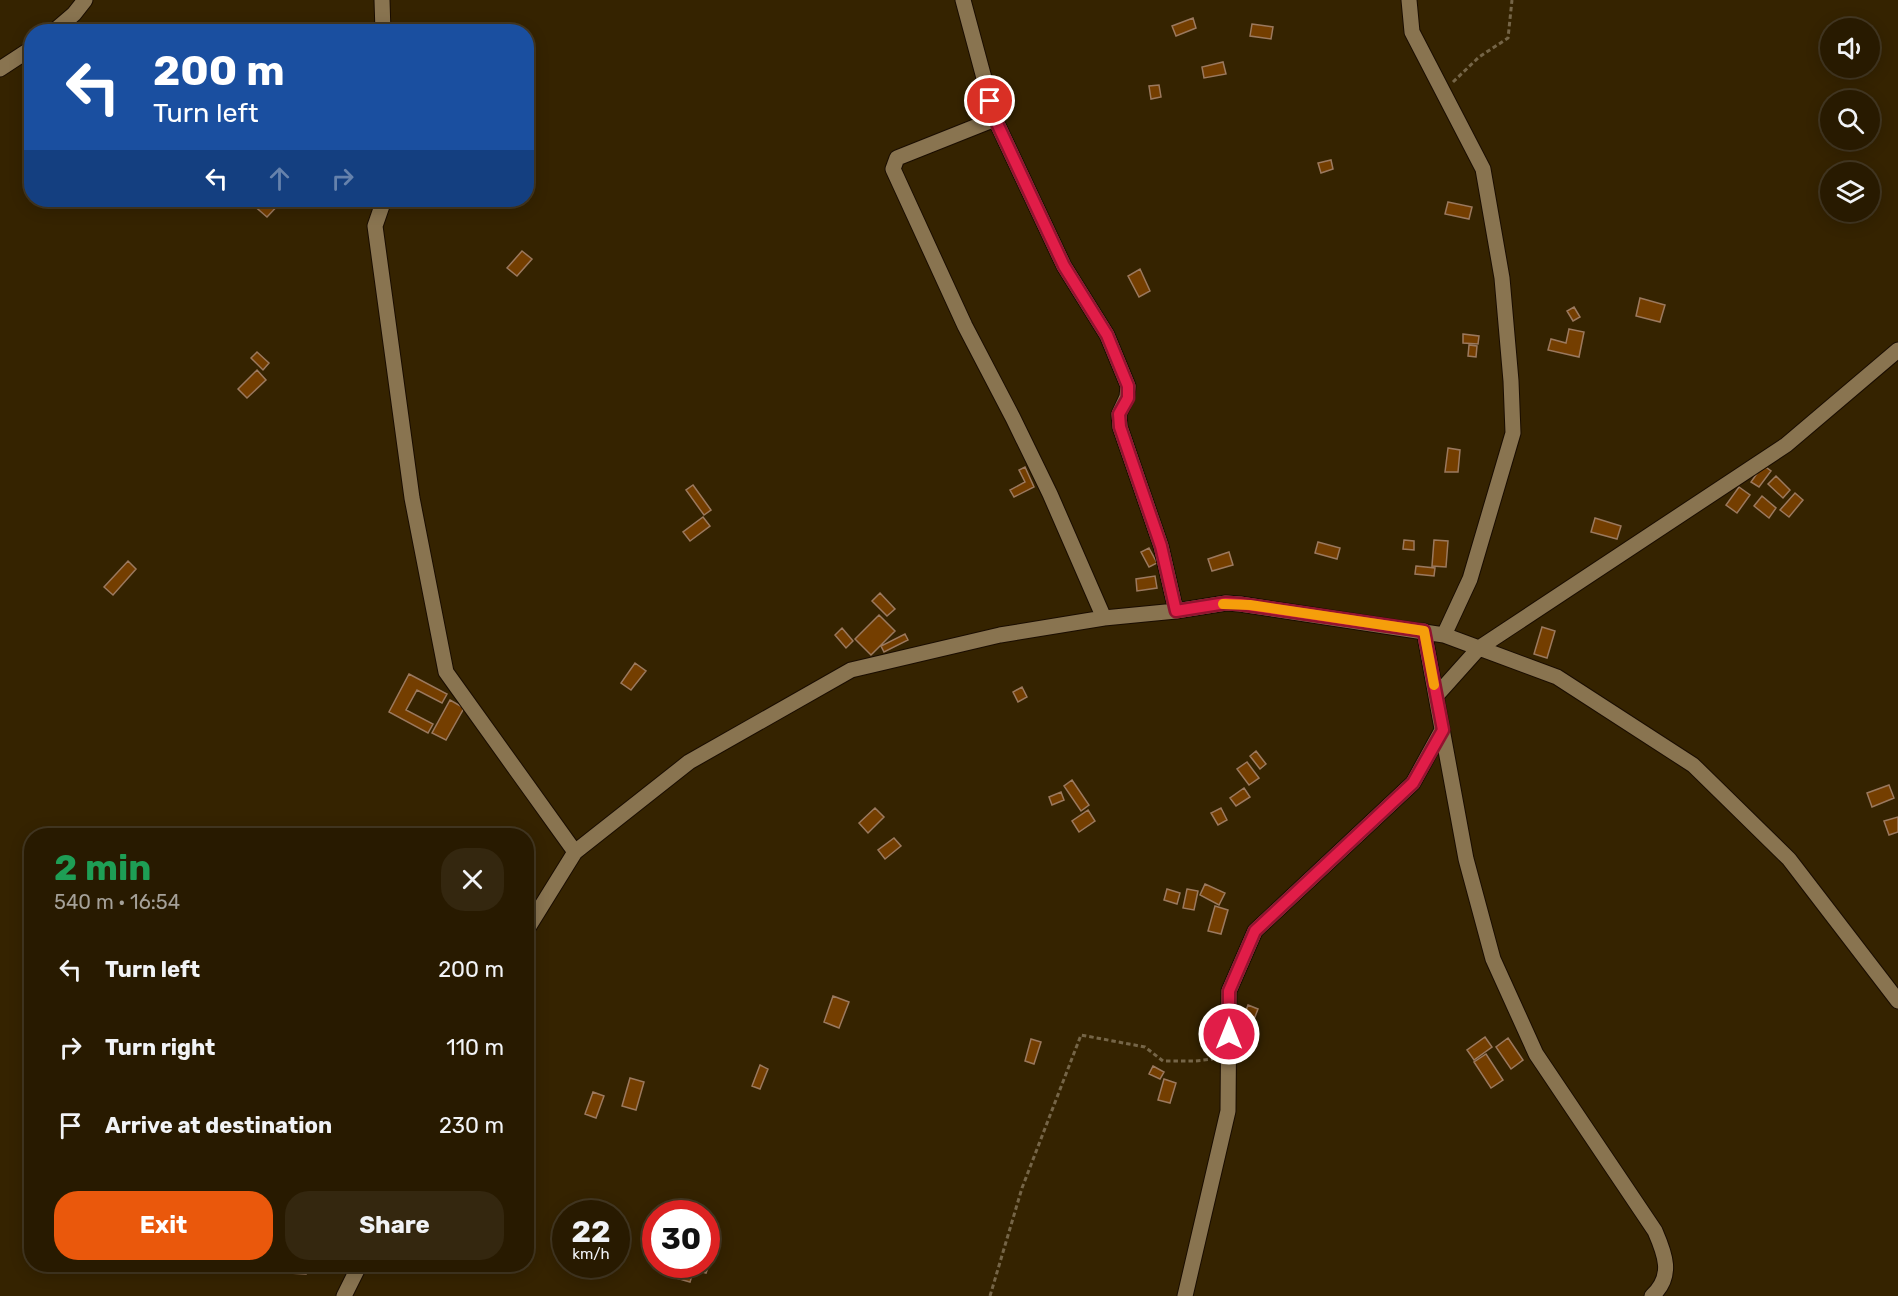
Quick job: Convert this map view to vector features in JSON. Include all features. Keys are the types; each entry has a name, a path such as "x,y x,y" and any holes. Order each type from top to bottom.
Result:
{"street":[{"path":"62,24 85,0"},
{"path":"382,0 383,24"},
{"path":"963,0 995,119 1064,266 1107,335 1128,386 1128,398 1119,414 1120,427 1161,546 1176,611"},
{"path":"1408,0 1412,32 1483,169 1502,278 1513,432 1470,579 1444,635"},
{"path":"0,69 24,53"},
{"path":"995,119 897,158 893,169 965,326 1050,494 1104,618"},
{"path":"382,207 375,226 412,498 446,672 575,852"},
{"path":"1436,696 1479,648 1786,446 1898,350"},
{"path":"534,918 575,852 689,762 851,670 1000,635 1104,618 1176,611 1226,603 1444,635 1557,677 1694,765 1789,859 1898,1001"},
{"path":"1424,631 1466,859 1493,959 1536,1054 1655,1231 1667,1260 1661,1288 1652,1296"},
{"path":"1185,1296 1228,1112 1229,991 1255,931 1413,783 1443,730"},
{"path":"344,1296 356,1272"}],"path":[{"path":"1443,92 1479,57 1508,38 1512,0"},
{"path":"990,1296 1025,1178 1081,1035 1145,1047 1163,1061 1195,1061 1229,1056"}],"building":[{"path":"1193,18 1196,28 1176,36 1172,26"},
{"path":"1252,24 1273,27 1271,39 1250,36"},
{"path":"1223,62 1226,74 1204,78 1202,67"},
{"path":"1159,85 1161,97 1151,99 1149,86"},
{"path":"1331,160 1333,169 1321,173 1318,163"},
{"path":"1448,202 1472,207 1469,219 1445,214"},
{"path":"255,207 276,207 267,217"},
{"path":"522,251 532,259 517,276 507,268"},
{"path":"1140,269 1150,291 1139,297 1128,276"},
{"path":"1640,298 1665,305 1660,322 1636,316"},
{"path":"1574,307 1580,317 1573,321 1567,311"},
{"path":"1569,329 1584,332 1579,357 1548,350 1551,339 1566,343"},
{"path":"1463,334 1479,336 1478,344 1463,343"},
{"path":"1469,345 1477,346 1476,357 1468,356"},
{"path":"257,352 269,363 263,370 251,358"},
{"path":"257,370 266,380 247,398 238,389"},
{"path":"1448,448 1460,450 1458,472 1445,472"},
{"path":"1763,465 1771,471 1759,487 1751,482"},
{"path":"1025,467 1034,487 1014,497 1010,490 1025,482 1019,470"},
{"path":"1776,476 1790,490 1783,498 1768,484"},
{"path":"693,485 711,510 704,515 686,490"},
{"path":"1739,487 1750,495 1737,513 1726,505"},
{"path":"1795,493 1803,500 1789,517 1780,510"},
{"path":"1762,496 1776,508 1769,518 1754,506"},
{"path":"703,517 710,526 690,541 683,532"},
{"path":"1595,518 1621,526 1617,539 1591,532"},
{"path":"1404,540 1414,541 1414,550 1403,549"},
{"path":"1434,540 1448,541 1446,567 1432,566"},
{"path":"1318,542 1340,548 1337,559 1315,553"},
{"path":"1149,548 1157,563 1149,567 1141,552"},
{"path":"1229,552 1233,565 1212,571 1208,559"},
{"path":"128,561 136,569 113,595 104,587"},
{"path":"1416,566 1435,568 1434,576 1415,574"},
{"path":"1155,576 1157,588 1137,591 1136,579"},
{"path":"880,593 895,609 887,616 872,601"},
{"path":"879,615 895,631 871,655 855,639"},
{"path":"1542,627 1555,631 1547,658 1534,654"},
{"path":"842,628 853,641 846,648 835,635"},
{"path":"905,634 908,640 884,652 881,646"},
{"path":"635,663 646,671 631,690 621,683"},
{"path":"409,674 447,694 442,703 417,690 406,710 433,724 428,733 389,712"},
{"path":"1022,687 1027,697 1018,702 1013,692"},
{"path":"450,700 464,708 446,740 432,733"},
{"path":"1256,751 1266,764 1260,769 1250,756"},
{"path":"1247,762 1259,778 1249,785 1237,769"},
{"path":"1072,780 1089,805 1081,811 1064,786"},
{"path":"1889,785 1894,798 1872,807 1867,793"},
{"path":"1244,788 1250,797 1236,806 1230,798"},
{"path":"1061,792 1064,800 1052,805 1049,797"},
{"path":"875,808 884,817 868,833 859,823"},
{"path":"1221,808 1227,820 1218,825 1211,813"},
{"path":"1088,810 1095,821 1079,832 1072,821"},
{"path":"1898,817 1898,832 1889,835 1884,821"},
{"path":"894,838 901,846 885,859 878,850"},
{"path":"1205,884 1225,893 1219,905 1200,895"},
{"path":"1167,889 1180,893 1177,904 1164,900"},
{"path":"1187,889 1198,891 1194,910 1183,908"},
{"path":"1215,906 1228,910 1221,934 1208,931"},
{"path":"833,996 849,1002 839,1028 824,1022"},
{"path":"1248,1005 1258,1009 1253,1022 1243,1019"},
{"path":"1485,1037 1492,1047 1474,1060 1467,1050"},
{"path":"1508,1038 1523,1060 1511,1069 1496,1047"},
{"path":"1031,1039 1041,1042 1034,1064 1025,1061"},
{"path":"1486,1054 1503,1080 1491,1088 1474,1062"},
{"path":"760,1065 768,1069 760,1089 752,1086"},
{"path":"1153,1066 1164,1072 1160,1079 1149,1074"},
{"path":"630,1078 644,1082 636,1110 622,1106"},
{"path":"1164,1079 1176,1083 1170,1103 1158,1100"},
{"path":"593,1092 604,1096 596,1118 585,1114"},
{"path":"306,1272 306,1274 289,1273"},
{"path":"676,1278 691,1278 690,1282"}],"slow traffic":[{"path":"1223,604 1250,605 1424,631 1434,685"}],"route":[{"path":"990,101 995,119 1064,266 1107,335 1128,386 1128,398 1119,414 1118,421 1161,546 1176,611 1226,603 1240,604 1424,631 1443,730 1413,783 1255,931 1229,991 1229,1034"}]}
